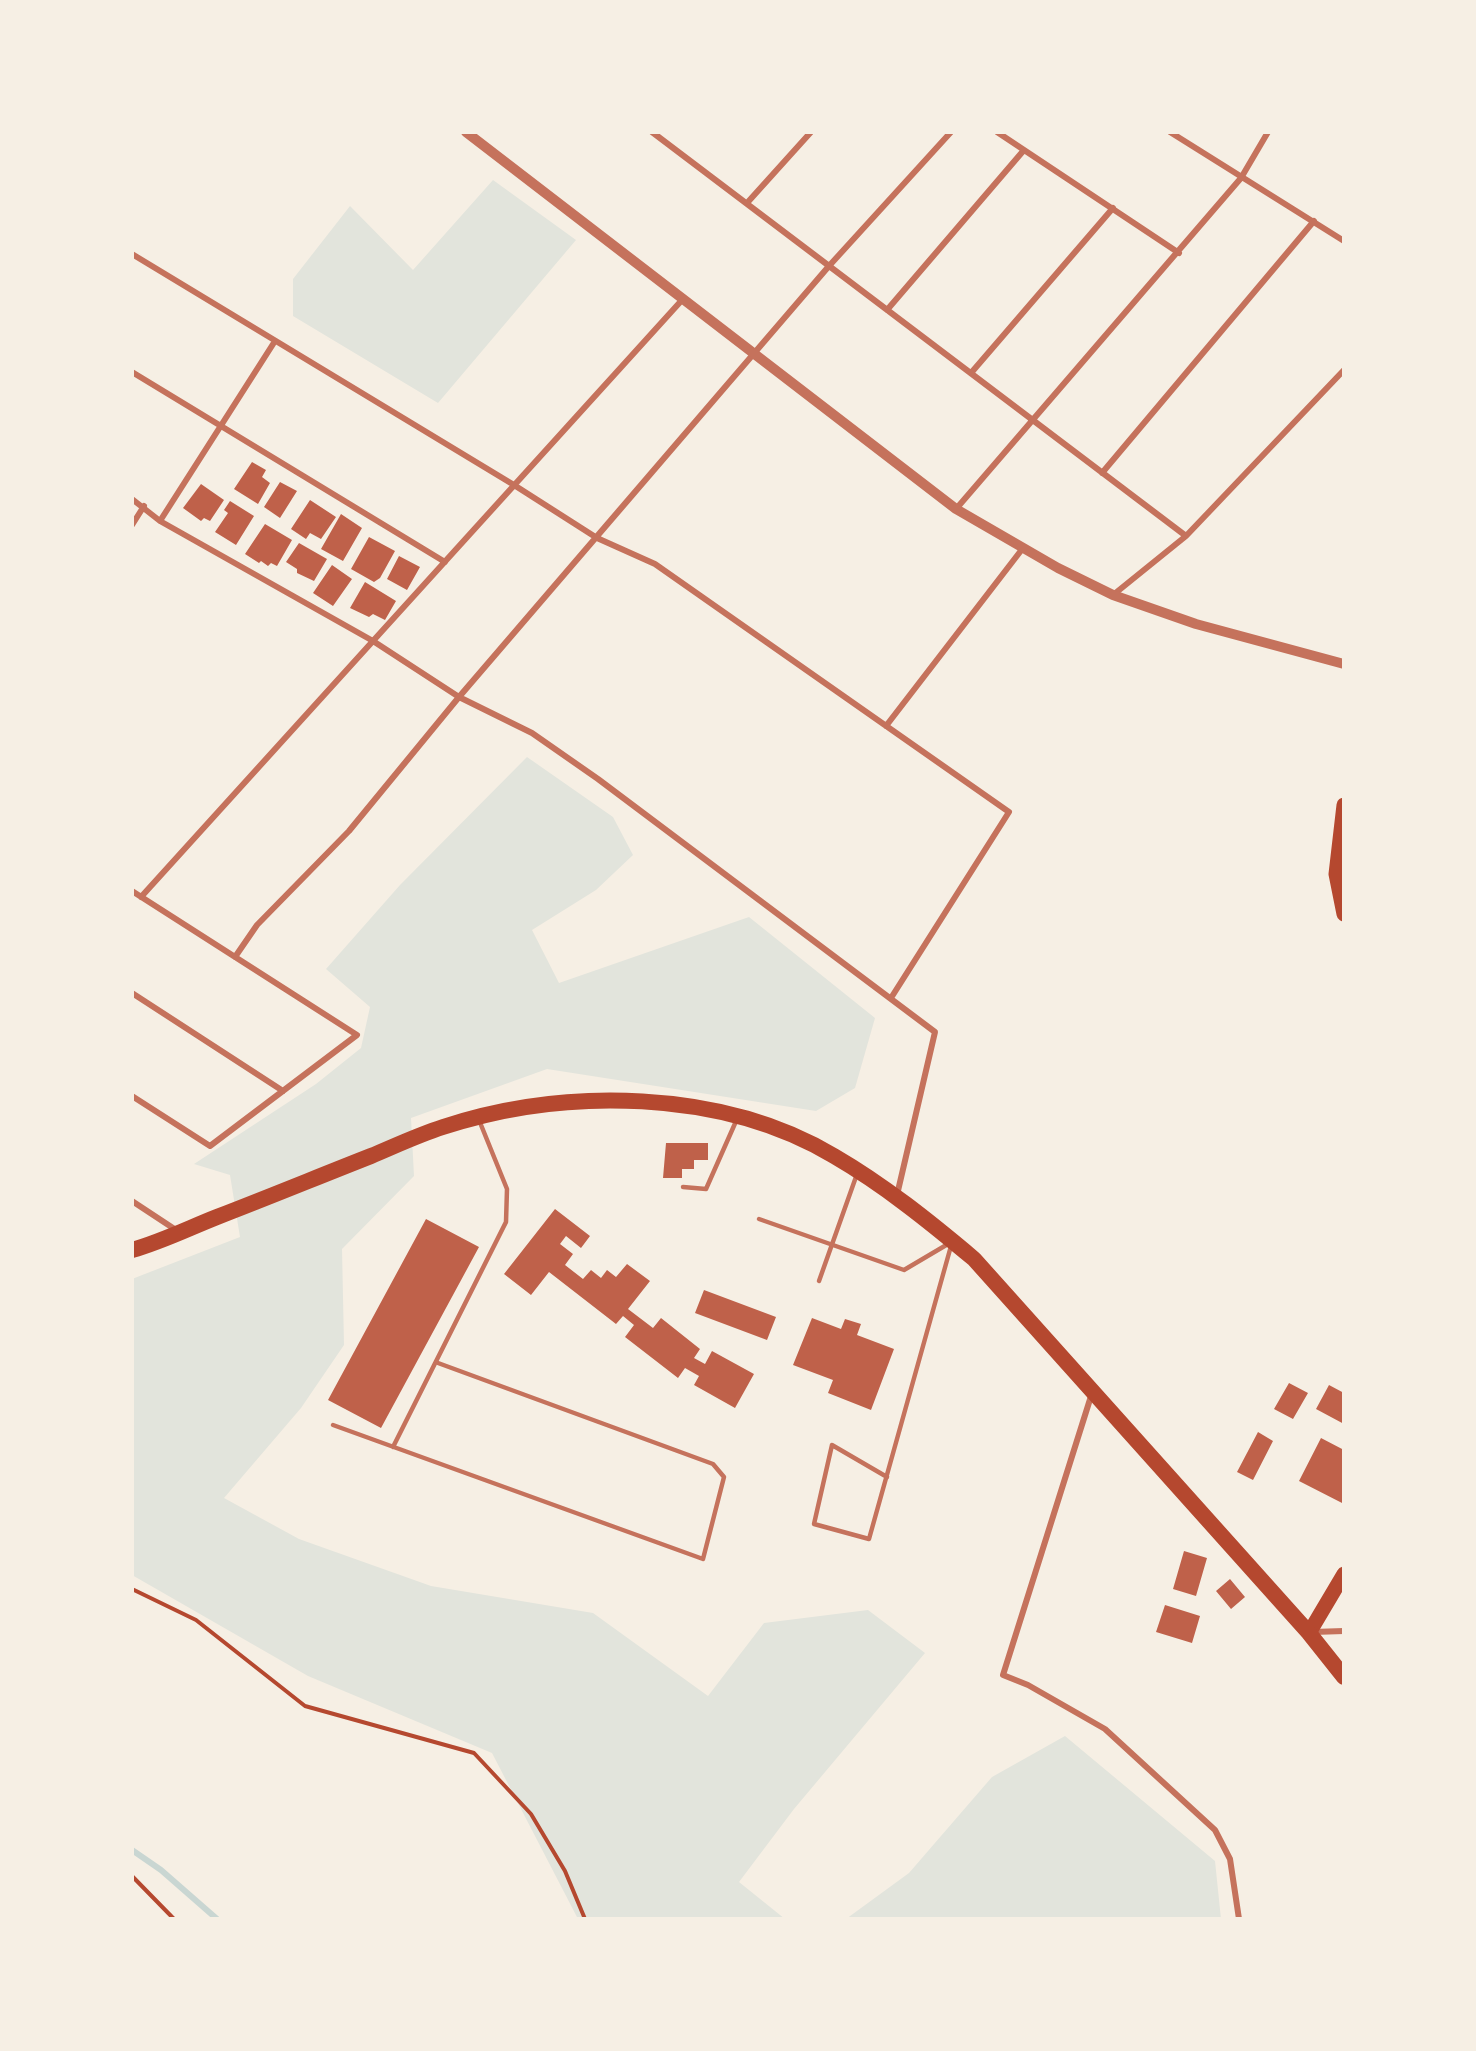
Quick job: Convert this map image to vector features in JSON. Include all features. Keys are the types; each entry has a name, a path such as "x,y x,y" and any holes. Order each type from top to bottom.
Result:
{"highway":[{"path":"132,1250 443,1126 540,1104 598,1100 668,1103 738,1117 832,1155 896,1197 975,1259 1309,1633 1344,1677"}],"main road":[{"path":"1344,805 1336,874 1344,914"},
{"path":"1309,1633 1344,1574"}],"street":[{"path":"466,132 682,300 755,352 956,509 1023,548 1113,595 1196,624 1344,664"},
{"path":"652,132 1186,536"},
{"path":"661,139 667,132"},
{"path":"747,203 811,132"},
{"path":"235,957 257,925 350,831 459,697 755,352 829,266 951,132"},
{"path":"997,132 1179,253"},
{"path":"1170,132 1344,241"},
{"path":"956,509 1032,419 1179,253 1241,178 1268,132"},
{"path":"887,310 1024,150"},
{"path":"970,373 1113,208"},
{"path":"1102,473 1314,221"},
{"path":"132,254 514,485 597,538 655,564 1009,812 891,998"},
{"path":"141,897 682,300"},
{"path":"160,521 275,341"},
{"path":"1113,595 1186,536 1344,370"},
{"path":"132,372 445,562"},
{"path":"132,499 144,506 160,521 373,641 459,697 532,733 935,1032 896,1197"},
{"path":"132,525 144,506"},
{"path":"886,726 1023,548"},
{"path":"132,891 357,1035 210,1146 132,1096"},
{"path":"132,993 283,1091"},
{"path":"132,1201 180,1232"},
{"path":"1093,1392 1003,1675 1028,1684 1106,1729 1215,1830 1230,1859 1239,1919"},
{"path":"1309,1633 1344,1631"}],"lane":[{"path":"683,1187 706,1189 738,1117"},
{"path":"393,1447 438,1363 506,1222 507,1189 477,1118"},
{"path":"819,1281 858,1171"},
{"path":"759,1219 904,1270 952,1241"},
{"path":"886,1476 832,1445 814,1524 869,1539 952,1241"},
{"path":"333,1425 703,1559 724,1477 713,1464 438,1363"}],"path":[{"path":"132,1589 196,1620 305,1706 474,1753 531,1814 565,1871 585,1919"},
{"path":"132,1876 174,1919"}],"shaded area":[{"path":"493,180 576,240 438,403 293,316 293,279 350,206 413,270"},
{"path":"527,757 613,817 633,855 596,890 532,930 559,983 749,917 875,1018 855,1088 816,1111 547,1069 411,1118 414,1176 342,1249 344,1345 301,1408 224,1498 299,1539 431,1586 593,1613 708,1696 764,1623 868,1610 925,1653 794,1809 739,1882 785,1919 578,1919 492,1753 308,1676 132,1575 132,1279 240,1237 230,1175 194,1164 316,1084 361,1048 370,1007 326,969 400,885"},
{"path":"1065,1736 1215,1861 1221,1919 846,1919 909,1873 992,1777"}],"building":[{"path":"252,462 266,470 262,477 270,483 258,504 234,489"},
{"path":"280,482 297,491 280,518 264,507"},
{"path":"201,484 224,500 210,521 204,518 201,521 183,508"},
{"path":"310,500 336,517 321,539 310,533 306,539 291,529"},
{"path":"230,501 254,516 236,545 215,532 228,513 224,510"},
{"path":"341,514 362,528 343,561 321,549"},
{"path":"265,524 292,540 277,566 271,563 268,566 261,561 259,563 245,554"},
{"path":"369,537 395,551 380,578 374,582 351,569"},
{"path":"299,543 327,559 314,581 297,573 297,569 286,562"},
{"path":"399,556 420,567 407,590 387,579"},
{"path":"332,565 352,579 333,606 313,593"},
{"path":"365,582 396,601 385,620 373,614 369,617 350,608"},
{"path":"666,1143 708,1143 708,1160 694,1160 694,1169 682,1169 682,1178 663,1178"},
{"path":"555,1209 590,1236 581,1248 566,1236 560,1244 573,1254 565,1265 583,1279 591,1270 601,1278 607,1270 616,1277 627,1264 650,1281 628,1309 653,1328 661,1318 700,1349 694,1358 705,1364 712,1351 754,1374 735,1408 694,1385 699,1376 685,1368 678,1378 625,1337 634,1325 623,1316 616,1324 549,1272 531,1295 504,1274"},
{"path":"426,1219 479,1247 381,1428 328,1400"},
{"path":"704,1290 776,1317 767,1340 695,1313"},
{"path":"812,1318 841,1329 845,1319 861,1324 857,1335 894,1349 871,1410 828,1393 833,1380 793,1365"},
{"path":"1289,1383 1308,1393 1293,1419 1274,1409"},
{"path":"1329,1385 1344,1393 1344,1424 1316,1409"},
{"path":"1258,1432 1273,1441 1253,1480 1237,1472"},
{"path":"1321,1438 1344,1450 1344,1504 1299,1481"},
{"path":"1184,1551 1207,1558 1196,1596 1173,1589"},
{"path":"1230,1579 1245,1597 1231,1609 1216,1591"},
{"path":"1165,1605 1200,1616 1192,1643 1156,1632"}],"waterway":[{"path":"132,1850 161,1870 217,1919"}]}
